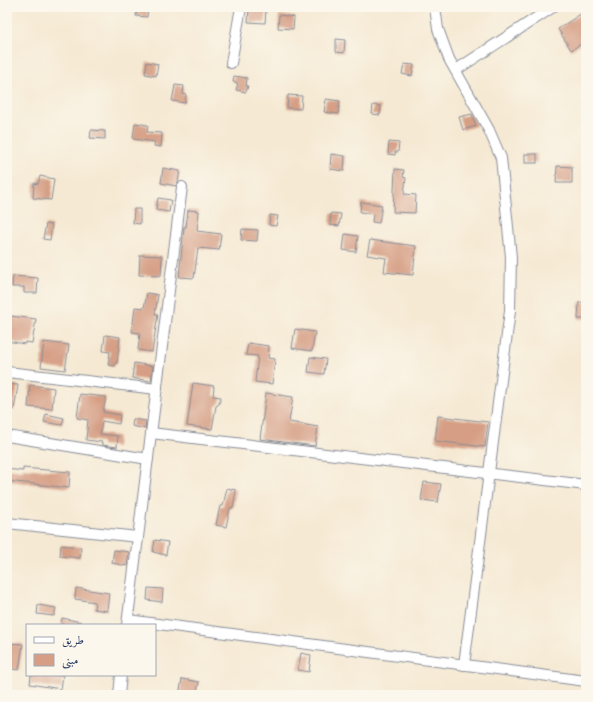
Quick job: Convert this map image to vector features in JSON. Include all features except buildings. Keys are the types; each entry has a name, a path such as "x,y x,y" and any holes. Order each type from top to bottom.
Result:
{"street":[{"path":"231,63 241,7"},
{"path":"435,7 438,29 449,59 489,130 501,158 511,258 510,311 464,665"},
{"path":"456,70 553,7"},
{"path":"127,623 182,187"},
{"path":"7,372 157,389"},
{"path":"151,433 586,485"},
{"path":"7,436 148,460"},
{"path":"7,523 138,537"},
{"path":"156,627 586,681"},
{"path":"119,695 121,676"}]}
